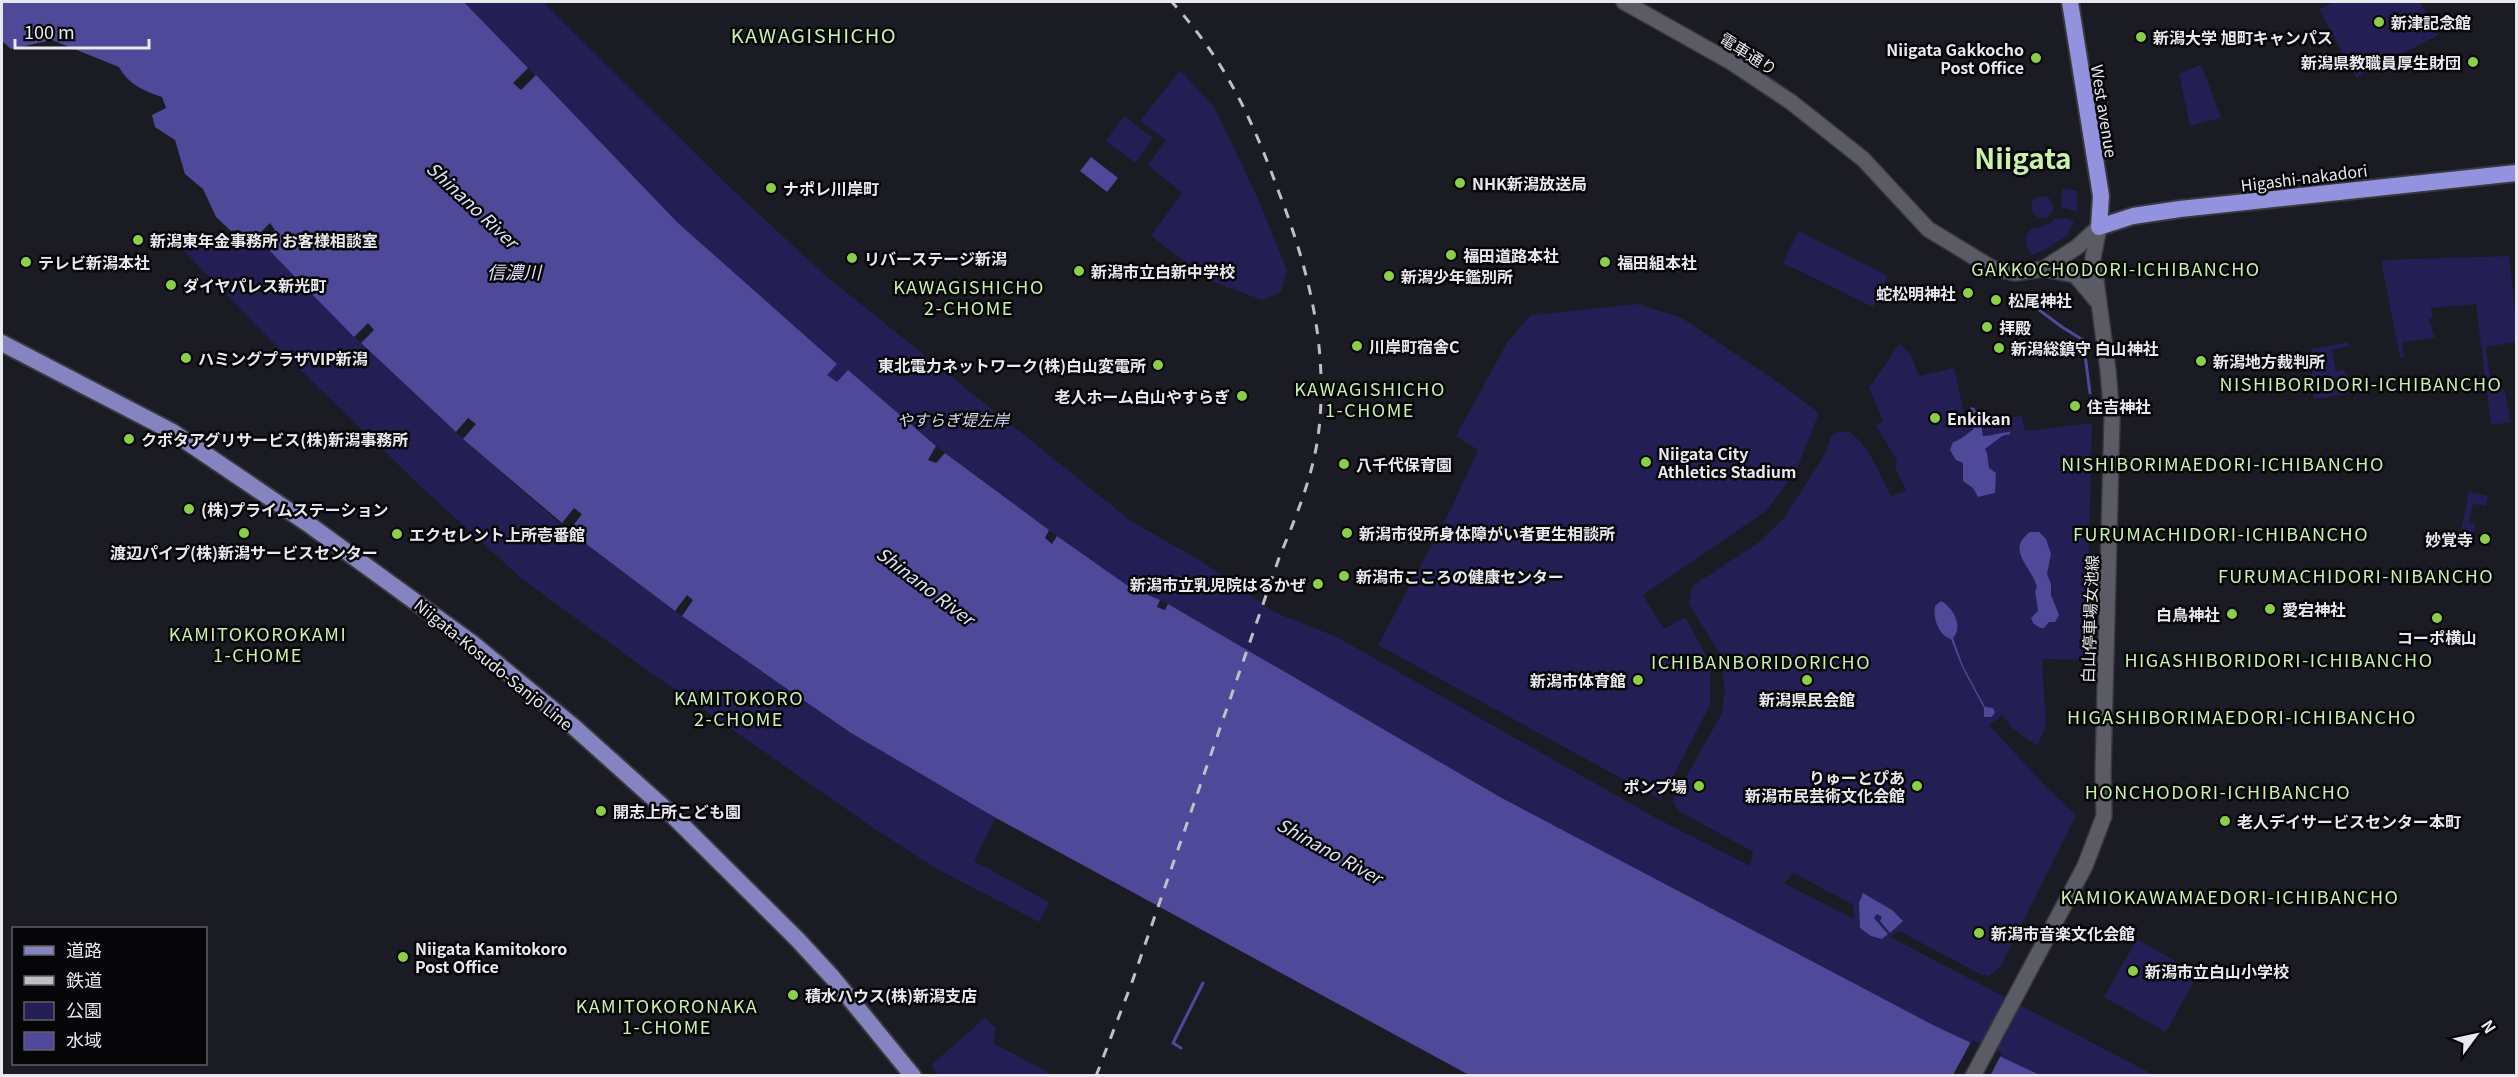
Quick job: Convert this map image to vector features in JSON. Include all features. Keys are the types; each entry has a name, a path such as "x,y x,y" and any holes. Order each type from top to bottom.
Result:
{"highway":[{"name":"West avenue","path":"2070,2 2101,196 2099,227"},
{"name":"Higashi-nakadori","path":"2099,227 2133,216 2180,209 2517,173"}],"main road":[{"name":"電車通り","path":"1624,2 1754,76 1848,146 1863,159 1920,221 1946,242 2002,272 2022,273 2043,269"},
{"path":"2043,269 2077,247 2099,227"},
{"name":"白山停車場女池線","path":"1972,1076 2085,866 2104,816 2103,772 2112,418 2093,258 2099,227"},
{"path":"2043,269 2075,275 2099,304"},
{"name":"Niigata-Kosudo-Sanjō Line","path":"2,343 171,431 298,517 472,643 574,727 671,813 833,978 913,1076"}],"green space":[{"name":"やすらぎ堤左岸","path":"464,2 543,2 721,179 826,276 1131,521 1201,561 1274,612 1337,637 1656,818 1750,866 1753,852 1677,810 1673,800 1721,715 1725,691 1721,661 1716,647 1689,604 1694,585 1759,542 1784,518 1825,454 1834,433 1848,431 1856,437 1873,460 1891,496 1906,491 1895,467 1897,460 1876,426 1883,421 1869,388 1899,344 1910,353 1919,376 1954,368 1966,422 2022,416 2025,431 2092,423 2086,660 2042,659 2046,727 2037,746 2012,728 2002,715 1989,725 2048,789 2076,815 2000,967 1989,976 1980,974 1899,931 1890,937 2154,1075 2040,1075 1935,1026 1500,797 1168,604 1131,588 936,446 848,370 837,383 826,375 836,364 678,223","holes":["1794,873 1853,905 1854,919 1784,883"]},
{"path":"2334,2 2420,2 2438,35 2356,78 2319,9"},
{"path":"2200,65 2221,118 2190,126 2179,74"},
{"path":"1180,70 1215,108 1259,201 1287,270 1281,292 1262,300 1211,281 1151,236 1182,193 1148,165 1166,140 1140,121"},
{"path":"1124,116 1153,138 1135,163 1106,141"},
{"path":"2062,188 2077,191 2077,211 2061,207"},
{"path":"2042,196 2050,199 2053,207 2050,215 2042,218 2034,215 2031,207 2034,199"},
{"path":"2065,218 2074,221 2068,235 2032,255 2027,249 2026,242 2030,229 2045,226 2055,219"},
{"path":"1798,231 1888,276 1873,307 1783,263"},
{"path":"262,243 361,343 463,439 569,531 675,611 851,733 996,818 974,861 1049,902 1039,922 935,868 872,827 644,668 522,579 418,484 286,356 183,250 188,244"},
{"path":"2509,256 2516,318 2516,342 2486,347 2492,389 2504,389 2511,422 2491,425 2476,304 2431,308 2433,318 2429,319 2435,338 2402,342 2404,357 2400,357 2381,260"},
{"path":"1638,304 1682,318 1785,387 1819,413 1795,473 1766,511 1643,595 1664,629 1685,617 1710,663 1710,705 1661,800 1378,645 1452,507 1478,450 1456,436 1508,341 1531,315"},
{"path":"2348,342 2349,346 2332,350 2336,371 2343,370 2346,373 2349,394 2313,399 2311,349"},
{"path":"2469,492 2488,496 2486,506 2473,504 2469,523 2475,524 2473,540 2460,537"},
{"path":"2137,939 2198,974 2166,1032 2104,997"},
{"path":"985,1018 996,1028 993,1043 1053,1075 938,1075 931,1065"}],"water":[{"name":"信濃川","path":"2,2 464,2 528,68 513,83 521,90 536,75 678,223 837,364 827,375 837,382 848,370 936,446 928,460 936,463 945,453 1049,530 1045,538 1052,544 1057,536 1131,588 1160,600 1157,607 1165,610 1168,604 1500,797 1935,1026 2040,1075 1469,1075 996,818 851,733 682,616 693,600 687,595 675,611 569,531 582,514 574,508 562,523 463,439 476,424 468,418 456,432 361,343 374,330 368,323 354,337 262,243 275,230 270,223 255,238 243,237 238,230 231,231 216,217 203,189 185,174 175,140 155,127 152,115 166,108 162,97 137,86 119,67 52,40 11,49 2,41"},
{"path":"1091,157 1118,178 1107,192 1080,171"},
{"path":"1970,407 1974,408 1980,417 1983,436 2010,432 1985,449 1989,468 1996,473 1995,493 1978,497 1973,488 1963,481 1963,463 1956,460 1950,450 1953,442 1973,430 1975,420"},
{"path":"2030,532 2039,532 2046,539 2051,554 2047,574 2051,584 2051,595 2059,615 2055,622 2049,622 2044,628 2033,623 2031,618 2038,611 2035,591 2037,587 2020,552 2023,539"},
{"path":"1941,601 1956,618 1957,628 1953,638 1963,666 1985,707 1993,708 1995,713 1991,717 1984,717 1984,708 1962,667 1951,639 1946,637 1937,626 1935,606"},
{"path":"1863,893 1892,910 1903,921 1890,933 1880,921 1882,917 1877,914 1874,918 1888,934 1882,939 1871,936 1860,928 1859,903"}],"pier":[{"path":"1972,1040 2002,1053 1990,1076 1953,1075"}],"waterway":[{"path":"2019,295 2083,340 2090,393"},
{"path":"1181,1048 1173,1043 1203,983"}],"railway":[{"path":"1096,1076 1131,985 1279,558 1292,527 1313,462 1319,429 1321,367 1318,337 1307,277 1289,219 1258,138 1235,90 1207,46 1172,2"}],"place":[{"name":"新津記念館","path":"2379,22"},
{"name":"新潟大学 旭町キャンパス","path":"2141,37"},
{"name":"Niigata Gakkocho Post Office","path":"2036,58"},
{"name":"新潟県教職員厚生財団","path":"2473,62"},
{"name":"NHK新潟放送局","path":"1460,183"},
{"name":"ナポレ川岸町","path":"771,188"},
{"name":"新潟東年金事務所 お客様相談室","path":"138,240"},
{"name":"福田道路本社","path":"1451,255"},
{"name":"リバーステージ新潟","path":"852,258"},
{"name":"テレビ新潟本社","path":"26,262"},
{"name":"福田組本社","path":"1605,262"},
{"name":"新潟市立白新中学校","path":"1079,271"},
{"name":"新潟少年鑑別所","path":"1389,276"},
{"name":"ダイヤパレス新光町","path":"171,285"},
{"name":"蛇松明神社","path":"1968,293"},
{"name":"松尾神社","path":"1996,300"},
{"name":"拝殿","path":"1987,327"},
{"name":"川岸町宿舎C","path":"1357,346"},
{"name":"新潟総鎮守 白山神社","path":"1999,348"},
{"name":"ハミングプラザVIP新潟","path":"186,358"},
{"name":"新潟地方裁判所","path":"2201,361"},
{"name":"東北電力ネットワーク(株)白山変電所","path":"1158,365"},
{"name":"老人ホーム白山やすらぎ","path":"1242,396"},
{"name":"住吉神社","path":"2075,406"},
{"name":"Enkikan","path":"1935,418"},
{"name":"クボタアグリサービス(株)新潟事務所","path":"129,439"},
{"name":"Niigata City Athletics Stadium","path":"1646,462"},
{"name":"八千代保育園","path":"1344,464"},
{"name":"(株)プライムステーション","path":"189,509"},
{"name":"渡辺パイプ(株)新潟サービスセンター","path":"244,533"},
{"name":"新潟市役所身体障がい者更生相談所","path":"1347,533"},
{"name":"エクセレント上所壱番館","path":"397,534"},
{"name":"妙覚寺","path":"2485,539"},
{"name":"新潟市こころの健康センター","path":"1344,576"},
{"name":"新潟市立乳児院はるかぜ","path":"1318,584"},
{"name":"愛宕神社","path":"2270,609"},
{"name":"白鳥神社","path":"2232,614"},
{"name":"コーポ横山","path":"2437,618"},
{"name":"新潟市体育館","path":"1638,680"},
{"name":"新潟県民会館","path":"1807,680"},
{"name":"ポンプ場","path":"1699,786"},
{"name":"りゅーとぴあ 新潟市民芸術文化会館","path":"1917,786"},
{"name":"開志上所こども園","path":"601,811"},
{"name":"老人デイサービスセンター本町","path":"2225,821"},
{"name":"新潟市音楽文化会館","path":"1979,933"},
{"name":"Niigata Kamitokoro Post Office","path":"403,957"},
{"name":"新潟市立白山小学校","path":"2133,971"},
{"name":"積水ハウス(株)新潟支店","path":"793,995"}],"district":[{"name":"KAWAGISHICHO","path":"814,34"},
{"name":"Niigata","path":"2023,157"},
{"name":"GAKKOCHODORI-ICHIBANCHO","path":"2116,268"},
{"name":"KAWAGISHICHO 2-CHOME","path":"969,296"},
{"name":"NISHIBORIDORI-ICHIBANCHO","path":"2361,383"},
{"name":"KAWAGISHICHO 1-CHOME","path":"1370,398"},
{"name":"NISHIBORIMAEDORI-ICHIBANCHO","path":"2223,463"},
{"name":"FURUMACHIDORI-ICHIBANCHO","path":"2221,533"},
{"name":"FURUMACHIDORI-NIBANCHO","path":"2356,575"},
{"name":"KAMITOKOROKAMI 1-CHOME","path":"258,643"},
{"name":"HIGASHIBORIDORI-ICHIBANCHO","path":"2279,659"},
{"name":"ICHIBANBORIDORICHO","path":"1761,661"},
{"name":"KAMITOKORO 2-CHOME","path":"739,707"},
{"name":"HIGASHIBORIMAEDORI-ICHIBANCHO","path":"2242,716"},
{"name":"HONCHODORI-ICHIBANCHO","path":"2218,791"},
{"name":"KAMIOKAWAMAEDORI-ICHIBANCHO","path":"2230,896"},
{"name":"KAMITOKORONAKA 1-CHOME","path":"667,1015"}],"water label":[{"name":"Shinano River","path":"473,204"},
{"name":"Shinano River","path":"926,585"},
{"name":"Shinano River","path":"1330,850"}]}
